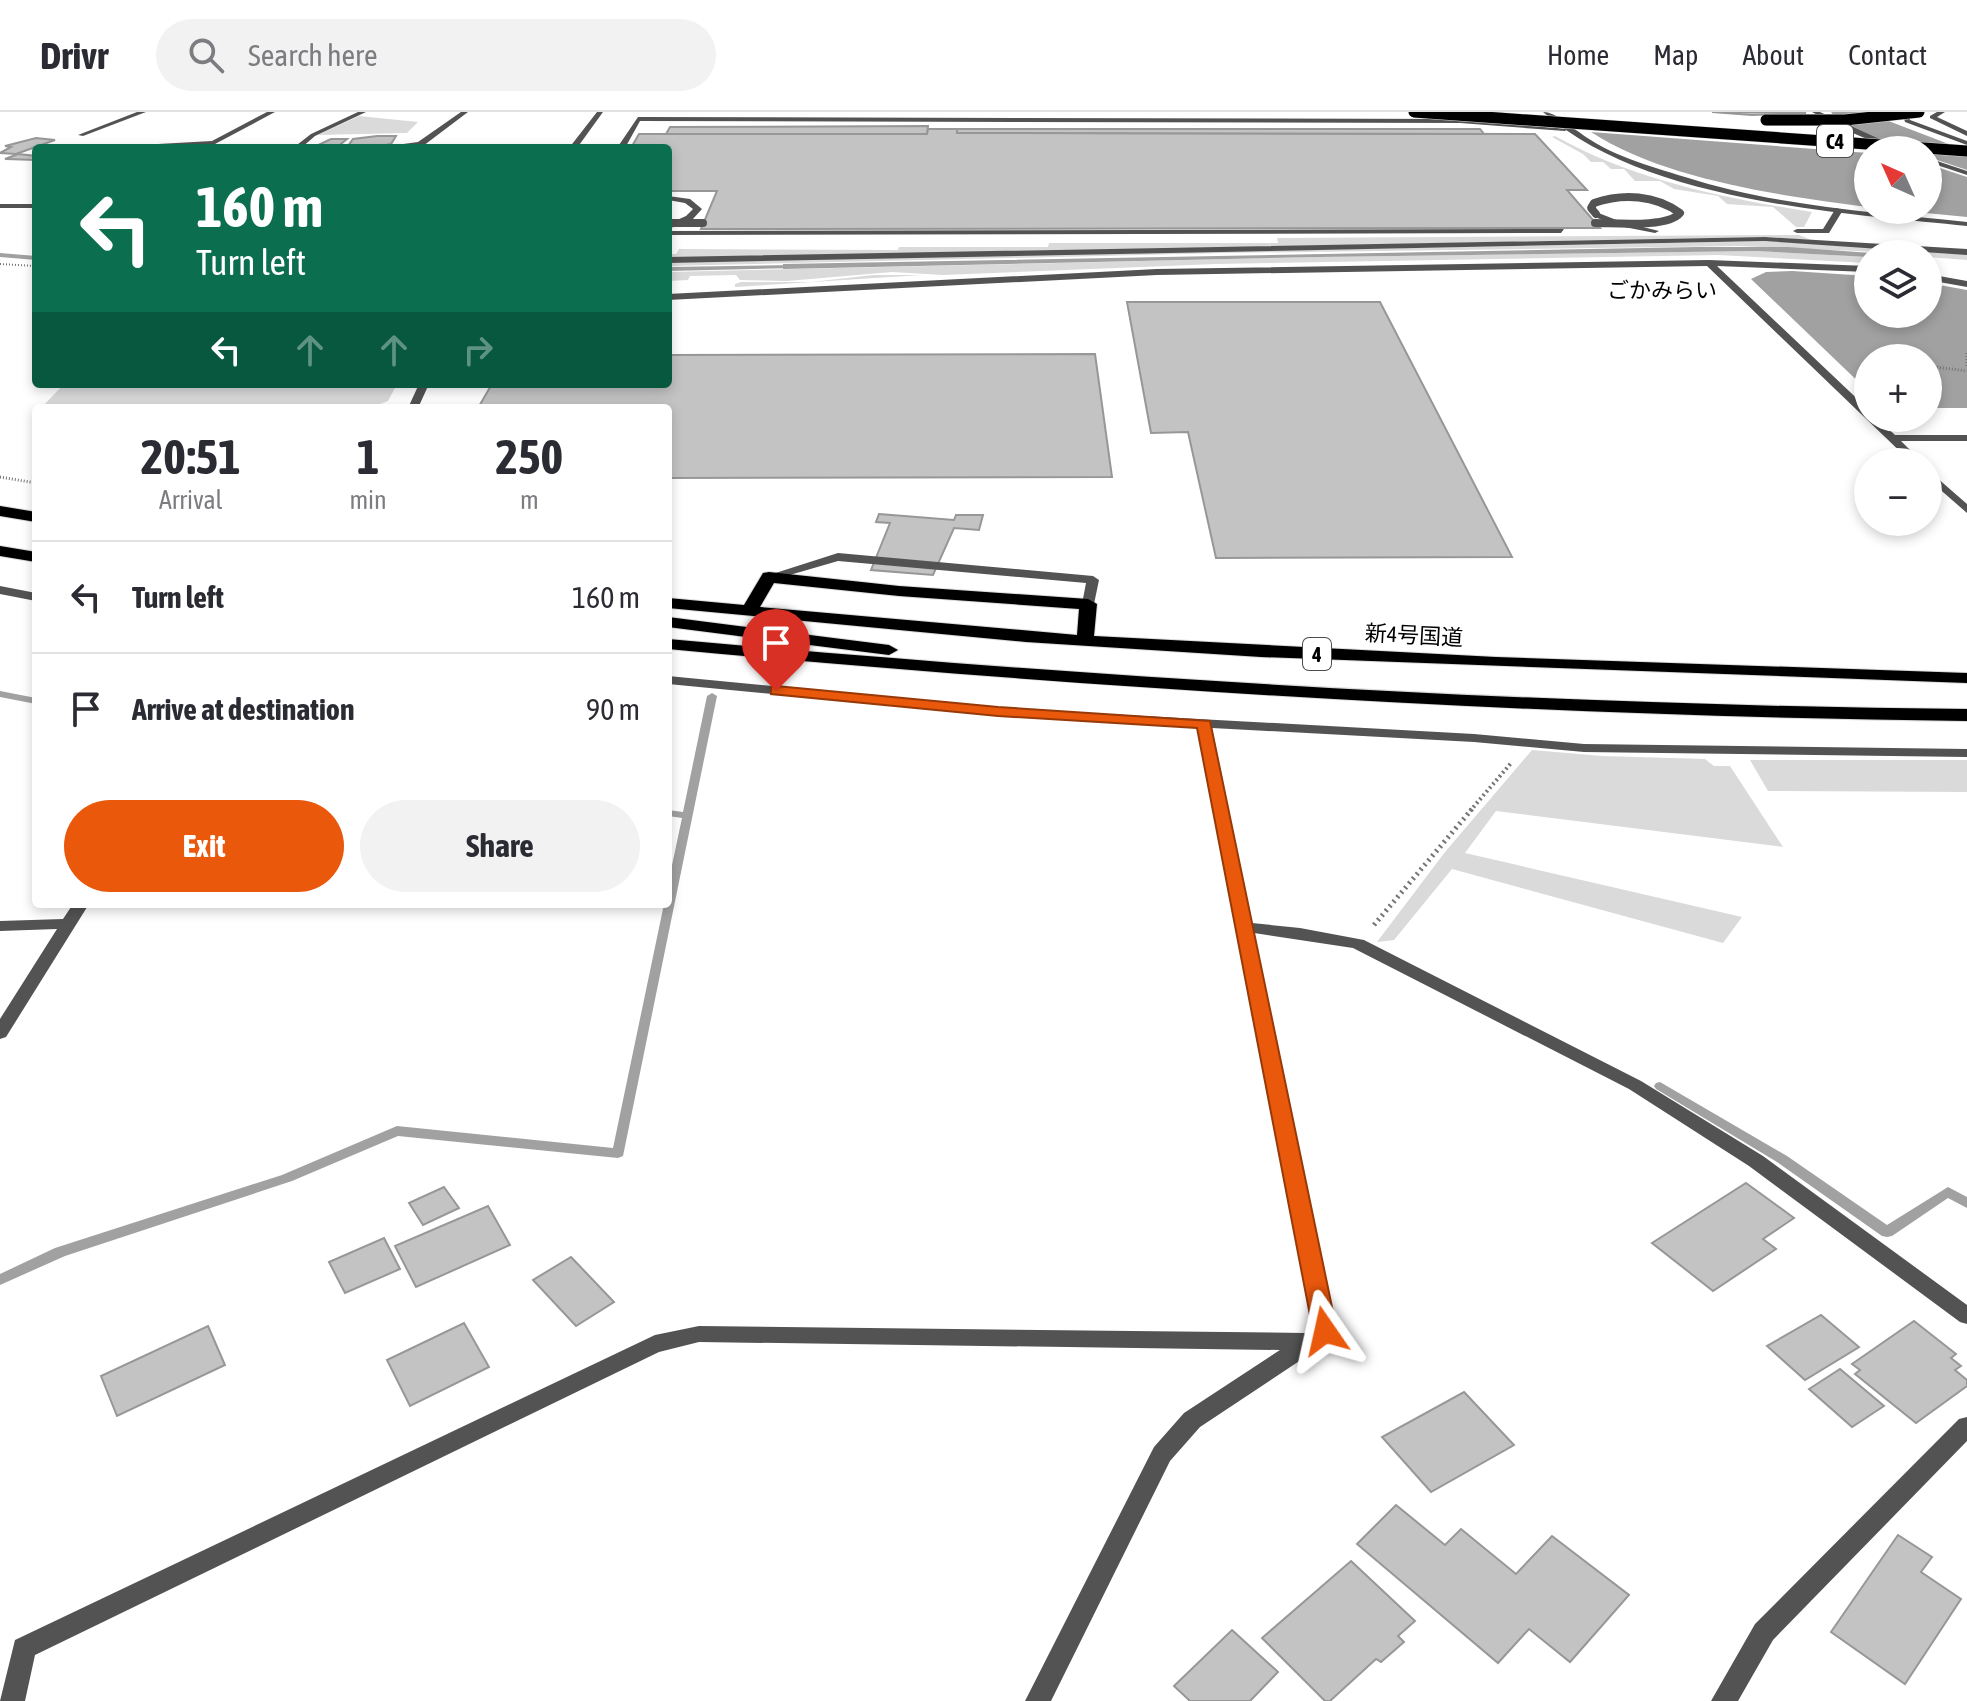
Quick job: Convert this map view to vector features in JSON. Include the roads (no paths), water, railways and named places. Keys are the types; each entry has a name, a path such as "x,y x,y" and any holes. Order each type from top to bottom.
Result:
{"highway":[{"name":"C4","path":"1414,112 1967,151"},
{"name":"C4","path":"1508,112 1967,144"},
{"path":"1588,112 1601,113"},
{"path":"1755,120 1845,120 1919,112"},
{"path":"0,511 32,516"},
{"path":"0,551 32,556"},
{"path":"749,611 769,577 899,591 1088,604 1085,640"},
{"name":"新4号国道","path":"672,603 1085,640 1571,667 1967,678"},
{"path":"672,623 1080,678"},
{"name":"4","path":"672,644 1080,678 1604,710 1967,715"},
{"path":"1783,673 1967,668"},
{"path":"1910,715 1967,722"}],"street":[{"path":"81,135 143,112"},
{"path":"162,144 213,143 272,112"},
{"path":"302,144 313,135 363,112"},
{"path":"420,144 465,112"},
{"path":"576,144 600,112"},
{"path":"1546,112 1565,129 1617,156 1667,173 1769,198 1839,210 1967,224"},
{"path":"1815,112 1866,136"},
{"path":"1905,112 1907,121 1967,144"},
{"path":"1942,112 1932,117 1967,134"},
{"path":"623,144 638,119 918,116 1460,121 1565,129"},
{"path":"1942,165 1967,173"},
{"path":"1626,198 1665,203 1680,213 1669,220 1594,223 1591,208 1594,203 1626,198"},
{"path":"672,199 694,204 698,209 695,214 672,226"},
{"path":"0,206 32,206"},
{"path":"1594,223 1655,231 1826,231 1839,210"},
{"path":"672,227 703,223"},
{"path":"1594,223 1617,223 1655,231"},
{"path":"672,228 1576,231"},
{"path":"672,260 1765,239 1967,252"},
{"path":"672,297 1096,274 1709,263 1854,268"},
{"path":"1709,263 1854,402"},
{"path":"1942,280 1967,284"},
{"path":"1886,432 1902,448"},
{"path":"1892,438 1967,438"},
{"path":"1942,486 1967,510"},
{"path":"769,577 838,557 1093,580 1088,604"},
{"path":"0,590 32,596"},
{"path":"672,680 998,712 1644,750 1967,753"},
{"path":"1038,1701 1162,1454 1192,1420 1325,1331 1204,724"},
{"path":"0,1033 78,908"},
{"path":"0,926 67,924"},
{"path":"1245,927 1358,944 1635,1085 1756,1161 1967,1316"},
{"path":"12,1701 24,1648 655,1344 699,1334 1312,1342"},
{"path":"1724,1701 1764,1632 1967,1426"}],"waterway":[{"path":"1845,112 1865,124 1967,161"},
{"path":"0,255 32,258"},
{"path":"672,269 795,266"},
{"path":"0,694 32,700"},
{"path":"672,890 712,696"},
{"path":"672,814 687,816"},
{"path":"0,1280 60,1252 287,1178 397,1131 618,1153 668,908"},
{"path":"1660,1086 1782,1159 1887,1232 1948,1192 1967,1203"}],"district":[{"name":"ごかみらい","path":"1662,290"}]}
